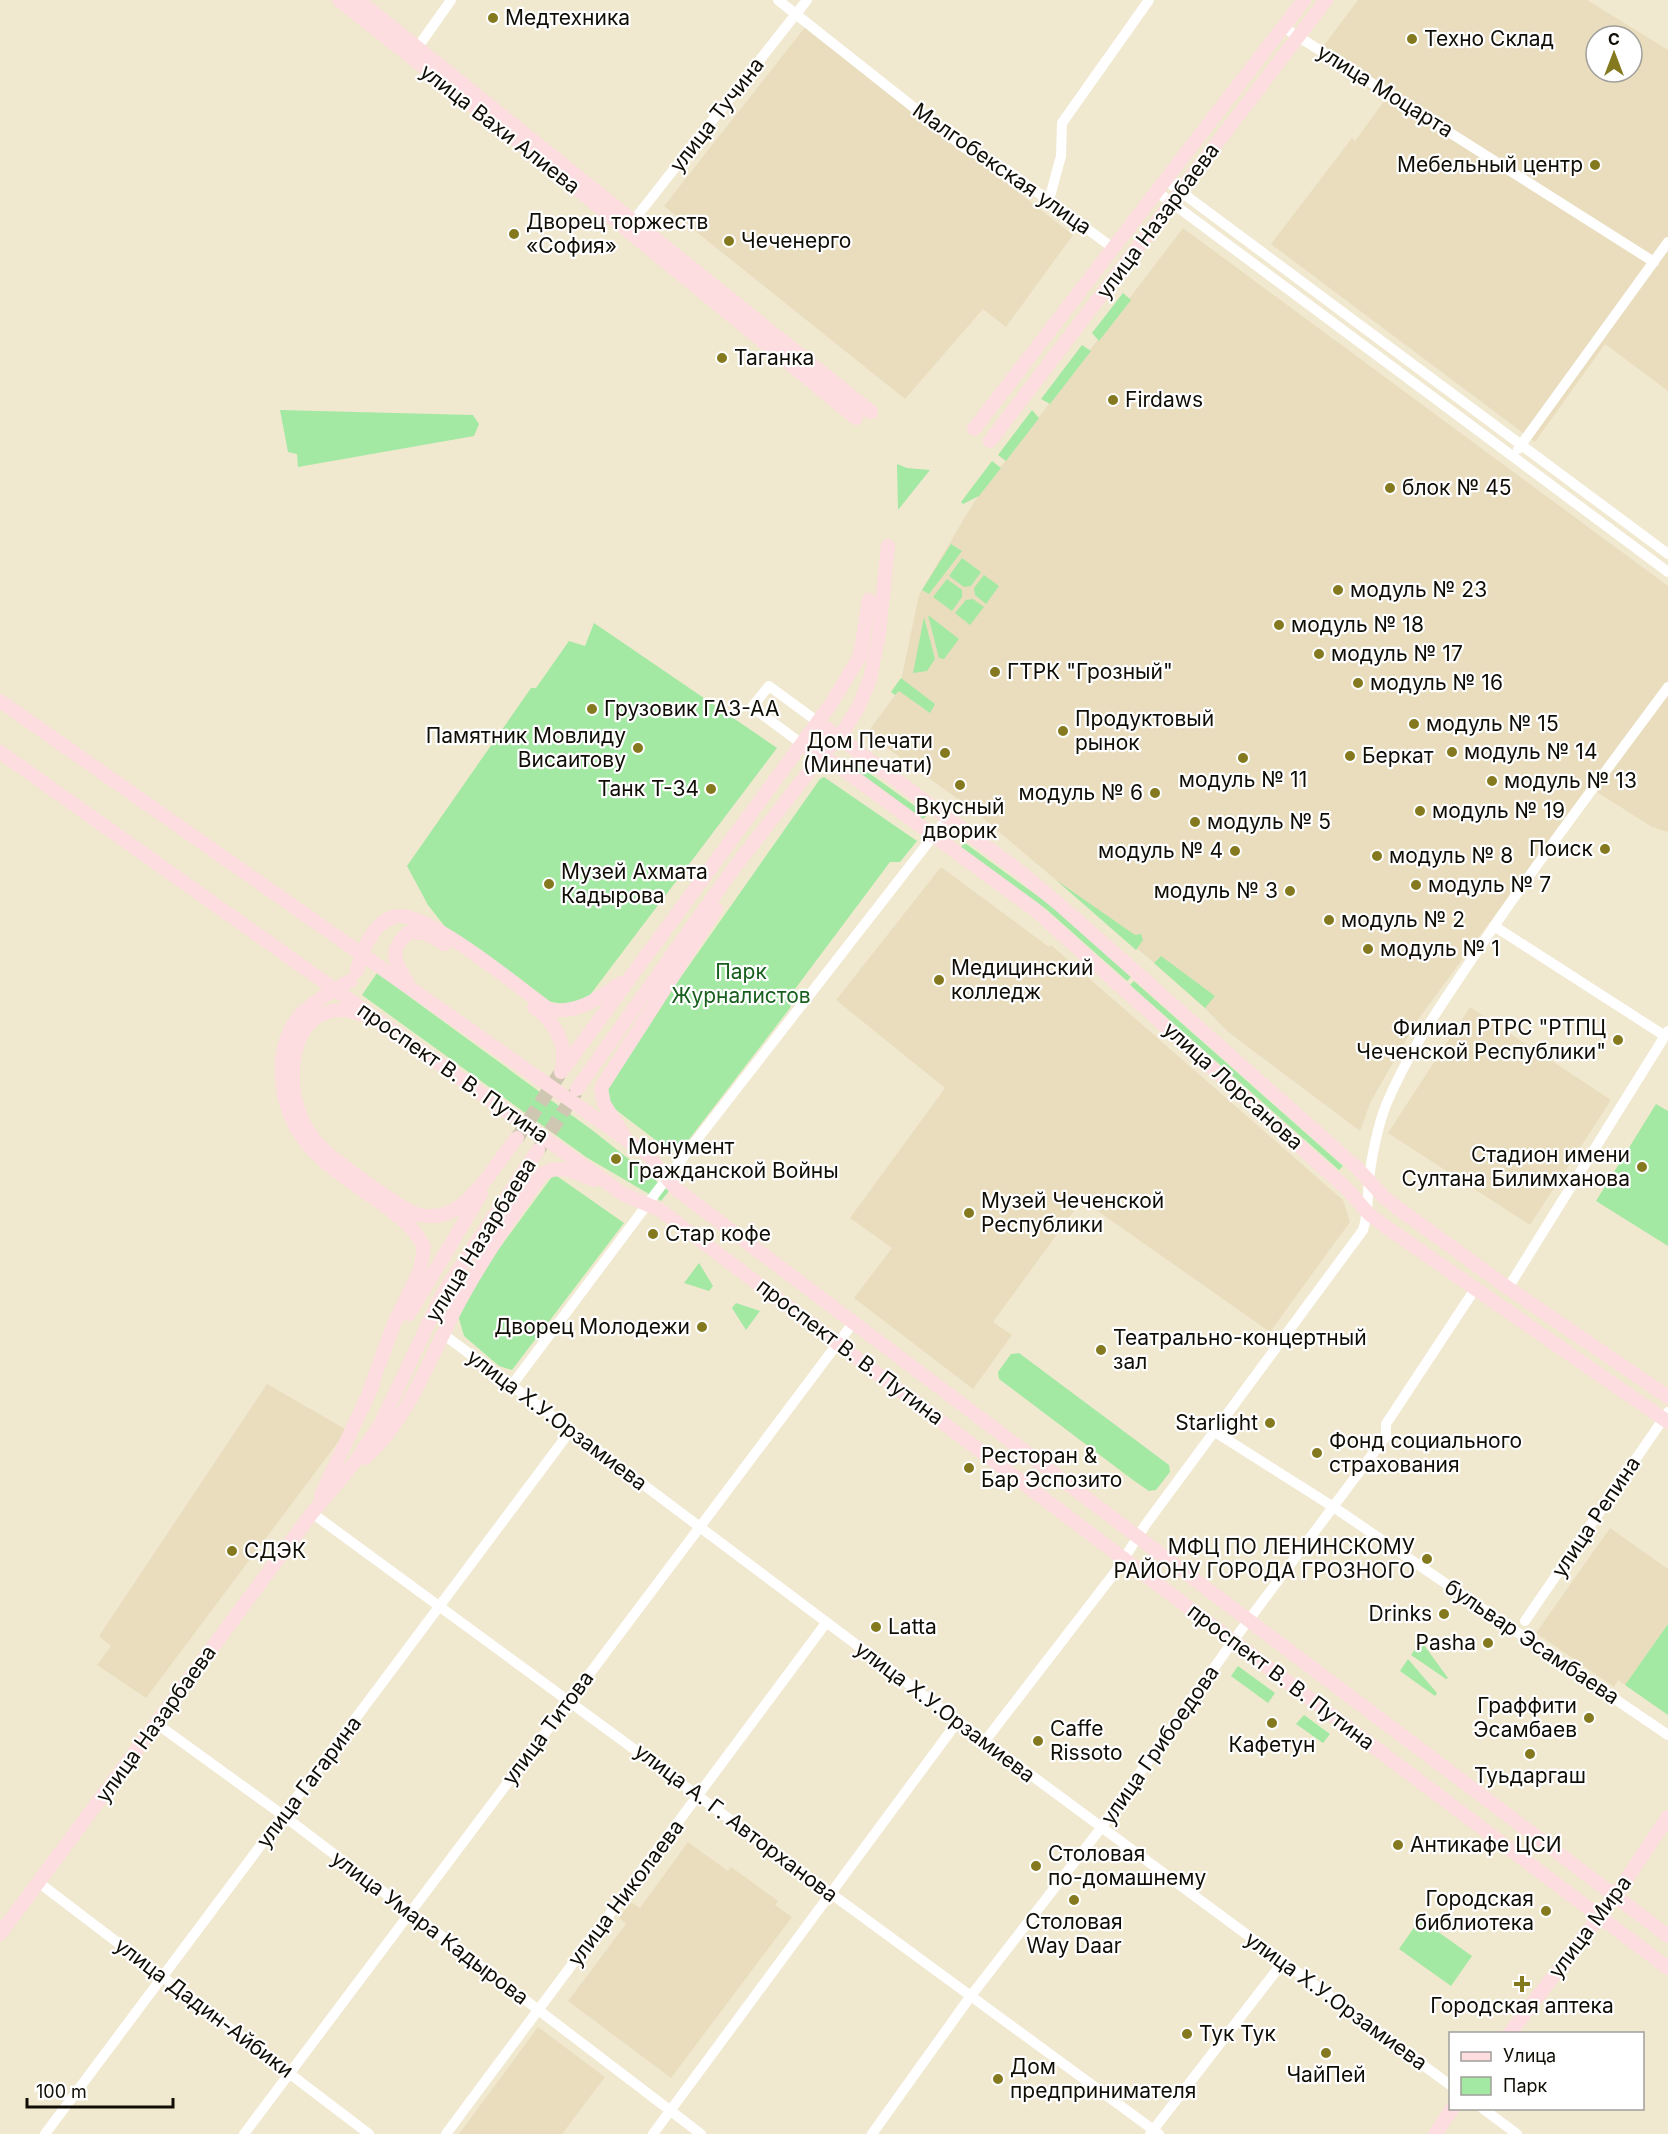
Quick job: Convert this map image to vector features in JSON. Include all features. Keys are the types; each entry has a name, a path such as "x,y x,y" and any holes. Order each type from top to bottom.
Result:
{"main road":[{"name":"улица Вахи Алиева","path":"339,0 414,53 630,226 871,412"},
{"name":"улица Вахи Алиева","path":"358,0 414,53"},
{"name":"улица Назарбаева","path":"974,429 1304,0"},
{"name":"улица Назарбаева","path":"990,441 1326,0"},
{"name":"улица Вахи Алиева","path":"630,226 855,418"},
{"path":"578,1089 744,856 821,756 839,738 858,708 870,679 884,599 888,546"},
{"path":"410,988 396,966 395,953 398,941 410,932 425,933 444,944 550,1021 563,1043 561,1072 818,722 860,656 869,600"},
{"path":"0,701 365,957"},
{"name":"улица Лорсанова","path":"818,722 1059,904 1369,1180 1384,1197 1508,1288 1668,1397"},
{"name":"улица Лорсанова","path":"802,744 934,835 1034,909 1338,1181 1369,1214 1475,1289 1667,1418"},
{"path":"0,752 340,993"},
{"path":"631,1143 604,1104 601,1088 734,880 744,856"},
{"path":"369,1391 394,1324 420,1270 424,1247 412,1226 325,1163 308,1148 291,1120 282,1079 282,1048 296,1020 304,1010 353,976 361,951 383,922 398,916 431,924 550,1010 565,1012 578,1009 630,976"},
{"name":"проспект В. В. Путина","path":"1668,1936 676,1189 647,1154 365,957 362,966 340,993 623,1194 660,1210 1668,1968"},
{"name":"улица Назарбаева","path":"312,1513 369,1391 443,1254 517,1137 468,1199 449,1212 433,1216 409,1211 322,1148 303,1122 291,1080 298,1041 306,1026 323,1015 344,1010 376,1018"},
{"name":"улица Назарбаева","path":"0,1934 381,1423 443,1293 538,1150"},
{"path":"340,1479 378,1445 402,1411 475,1274 542,1174 554,1168 562,1168 623,1194"},
{"name":"улица Мира","path":"1511,2032 1615,1896 1668,1817"},
{"path":"1435,2134 1453,2110"}],"street":[{"path":"414,53 451,0"},
{"name":"Малгобекская улица","path":"778,0 965,148 1007,170 1113,248"},
{"name":"улица Тучина","path":"630,226 807,0"},
{"path":"1049,200 1061,156 1062,123 1149,0"},
{"name":"улица Моцарта","path":"1283,27 1654,262"},
{"path":"1166,180 1668,554"},
{"path":"1156,191 1668,572"},
{"path":"1512,456 1668,242"},
{"path":"802,744 752,707 769,686 818,722"},
{"path":"985,1741 1116,1571 1137,1537 1364,1230 1369,1214 1369,1180 1385,1107 1402,1071 1430,1022 1494,926 1668,687"},
{"path":"512,1385 667,1178 948,818"},
{"path":"1494,926 1666,1033 1508,1288"},
{"name":"улица Грибоедова","path":"872,2134 970,1997 1101,1828 1233,1641 1335,1508 1386,1436 1386,1424 1475,1289"},
{"name":"улица Титова","path":"244,2134 853,1323"},
{"name":"улица Х.У.Орзамиева","path":"443,1334 826,1623 1449,2084"},
{"name":"улица Репина","path":"1525,1621 1667,1418"},
{"name":"улица Гагарина","path":"45,2134 571,1430"},
{"name":"бульвар Эсамбаева","path":"1215,1432 1335,1508 1668,1735"},
{"name":"улица А. Г. Авторханова","path":"312,1513 570,1700 1154,2133"},
{"name":"улица Николаева","path":"446,2134 826,1623"},
{"path":"653,2134 958,1721"},
{"name":"улица Умара Кадырова","path":"158,1724 284,1816 701,2134"},
{"name":"улица Дадин-Айбики","path":"38,1882 369,2134"},
{"path":"1154,2133 1283,1962"},
{"path":"1483,2110 1517,2134"}],"shaded area":[{"path":"1358,0 1587,0 1626,24 1584,24 1584,84 1644,84 1644,35 1668,50 1668,391 1605,344 1535,442 1271,244 1352,138 1355,141 1385,100 1316,56"},
{"path":"806,26 1073,235 1006,327 983,309 905,399 664,206"},
{"name":"Беркат","path":"1183,228 1668,586 1668,832 1652,827 1589,787 1417,1021 1371,1101 1360,1131 1228,1032 1205,1008 1154,963 973,810 867,733 899,690 919,595 974,502"},
{"path":"941,867 1049,947 1051,945 1343,1200 1350,1222 1270,1332 1082,1200 993,1322 1012,1335 973,1389 854,1298 892,1248 850,1218 945,1088 836,1000"},
{"path":"1470,1007 1611,1100 1530,1225 1388,1133"},
{"path":"267,1384 347,1430 146,1698 97,1665 111,1646 99,1636"},
{"path":"1610,1528 1668,1569 1668,1624 1625,1685 1618,1680 1614,1687 1536,1633"},
{"path":"688,1842 728,1871 731,1867 778,1901 775,1905 792,1917 671,2078 568,2001 626,1924 619,1918 631,1902 640,1908"},
{"path":"538,2027 605,2077 562,2134 459,2134"}],"green space":[{"path":"1123,293 1131,300 1099,341 1092,333"},
{"path":"1082,345 1091,351 1050,404 1041,399"},
{"path":"280,410 473,415 479,424 474,436 298,467 297,454 288,452"},
{"path":"1032,410 1039,418 1006,461 998,455"},
{"path":"992,461 1001,468 979,496 963,504 961,502"},
{"path":"897,464 907,468 930,470 898,510"},
{"path":"951,544 962,551 929,594 922,590"},
{"path":"962,558 981,572 971,586 964,587 949,576"},
{"path":"984,575 999,586 986,604 975,595 974,588"},
{"path":"947,579 962,590 962,597 952,611 933,597"},
{"path":"973,599 984,607 970,625 955,613 966,600"},
{"path":"928,615 959,639 944,659 939,658"},
{"path":"924,617 935,659 927,671 913,673"},
{"path":"594,623 777,748 590,995 568,1005 547,1001 450,933 428,905 407,866 531,688 536,688 569,641 585,646"},
{"path":"901,678 935,704 930,713 899,691 895,695 891,692"},
{"path":"855,763 926,816 923,819 852,768"},
{"name":"Парк Журналистов","path":"824,777 917,841 900,862 890,862 795,989 790,1008 680,1151 670,1151 603,1100 602,1094 617,1068 820,779"},
{"path":"965,843 1050,905 1131,977 1127,981 1046,909 961,847"},
{"path":"1056,880 1135,935 1141,934 1143,940 1136,950"},
{"path":"1161,956 1215,996 1205,1008 1154,963"},
{"path":"377,973 592,1130 669,1191 661,1201 586,1157 362,995"},
{"path":"1134,981 1343,1166 1339,1170 1130,985"},
{"name":"Стадион имени Султана Билимханова","path":"1656,1104 1668,1111 1668,1246 1596,1201"},
{"path":"554,1174 624,1223 512,1370 499,1366 464,1336 458,1315 481,1273"},
{"path":"699,1263 713,1286 709,1291 684,1283"},
{"path":"736,1303 760,1311 746,1330 732,1308"},
{"path":"1019,1353 1169,1465 1170,1472 1156,1490 1149,1491 1133,1480 999,1379 998,1372 1011,1354"},
{"path":"1668,1624 1668,1715 1625,1685"},
{"path":"1421,1641 1448,1678 1446,1679 1411,1655"},
{"path":"1408,1659 1437,1693 1435,1696 1400,1671"},
{"path":"1238,1666 1275,1693 1268,1703 1231,1676"},
{"path":"1304,1715 1330,1734 1323,1743 1296,1724"},
{"path":"1420,1919 1472,1956 1451,1986 1399,1949"}],"tunnel":[{"path":"517,1138 561,1072"},
{"path":"539,1149 576,1092"}],"place":[{"name":"Медтехника","path":"493,18"},
{"name":"Техно Склад","path":"1412,39"},
{"name":"Мебельный центр","path":"1595,165"},
{"name":"Дворец торжеств «София»","path":"514,234"},
{"name":"Чеченерго","path":"729,241"},
{"name":"Таганка","path":"722,358"},
{"name":"Firdaws","path":"1113,400"},
{"name":"блок № 45","path":"1390,488"},
{"name":"модуль № 23","path":"1338,590"},
{"name":"модуль № 18","path":"1279,625"},
{"name":"модуль № 17","path":"1319,654"},
{"name":"ГТРК \"Грозный\"","path":"995,672"},
{"name":"модуль № 16","path":"1358,683"},
{"name":"Грузовик ГАЗ-АА","path":"592,709"},
{"name":"модуль № 15","path":"1414,724"},
{"name":"Продуктовый рынок","path":"1063,731"},
{"name":"Памятник Мовлиду Висаитову","path":"638,748"},
{"name":"модуль № 14","path":"1452,752"},
{"name":"Дом Печати (Минпечати)","path":"945,753"},
{"name":"Беркат","path":"1350,756"},
{"name":"модуль № 11","path":"1243,758"},
{"name":"модуль № 13","path":"1492,781"},
{"name":"Вкусный дворик","path":"960,785"},
{"name":"Танк Т-34","path":"711,789"},
{"name":"модуль № 6","path":"1155,793"},
{"name":"модуль № 19","path":"1420,811"},
{"name":"модуль № 5","path":"1195,822"},
{"name":"Поиск","path":"1605,849"},
{"name":"модуль № 4","path":"1235,851"},
{"name":"модуль № 8","path":"1377,856"},
{"name":"Музей Ахмата Кадырова","path":"549,884"},
{"name":"модуль № 7","path":"1416,885"},
{"name":"модуль № 3","path":"1290,891"},
{"name":"модуль № 2","path":"1329,920"},
{"name":"модуль № 1","path":"1368,949"},
{"name":"Медицинский колледж","path":"939,980"},
{"name":"Филиал РТРС \"РТПЦ Чеченской Республики\"","path":"1618,1040"},
{"name":"Монумент Гражданской Войны","path":"616,1159"},
{"name":"Стадион имени Султана Билимханова","path":"1642,1167"},
{"name":"Музей Чеченской Республики","path":"969,1213"},
{"name":"Стар кофе","path":"653,1234"},
{"name":"Дворец Молодежи","path":"702,1327"},
{"name":"Театрально-концертный зал","path":"1101,1350"},
{"name":"Starlight","path":"1270,1423"},
{"name":"Фонд социального страхования","path":"1317,1453"},
{"name":"Ресторан & Бар Эспозито","path":"969,1468"},
{"name":"СДЭК","path":"232,1551"},
{"name":"МФЦ ПО ЛЕНИНСКОМУ РАЙОНУ ГОРОДА ГРОЗНОГО","path":"1427,1559"},
{"name":"Drinks","path":"1444,1614"},
{"name":"Latta","path":"876,1627"},
{"name":"Pasha","path":"1488,1643"},
{"name":"Граффити Эсамбаев","path":"1589,1718"},
{"name":"Кафетун","path":"1272,1723"},
{"name":"Caffe Rissoto","path":"1038,1741"},
{"name":"Туьдаргаш","path":"1530,1754"},
{"name":"Антикафе ЦСИ","path":"1398,1845"},
{"name":"Столовая по-домашнему","path":"1036,1866"},
{"name":"Столовая Way Daar","path":"1074,1900"},
{"name":"Городская библиотека","path":"1546,1911"},
{"name":"Городская аптека","path":"1522,1984"},
{"name":"Тук Тук","path":"1187,2034"},
{"name":"ЧайПей","path":"1326,2053"},
{"name":"Дом предпринимателя","path":"998,2079"}]}
